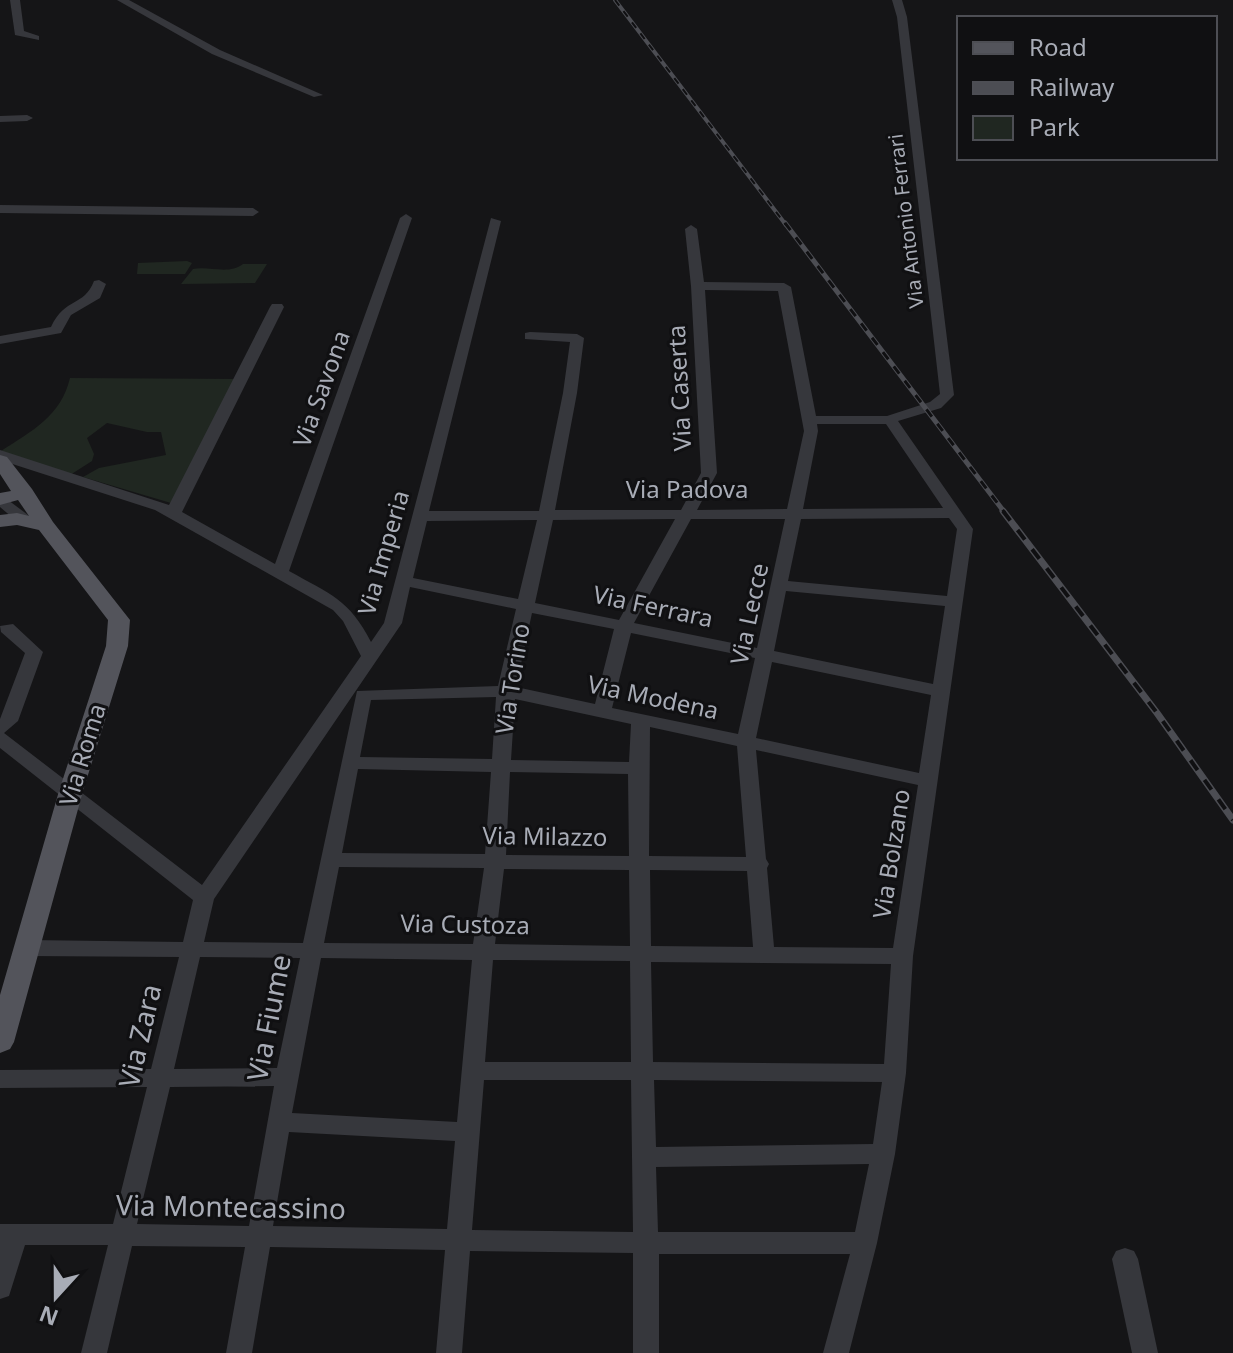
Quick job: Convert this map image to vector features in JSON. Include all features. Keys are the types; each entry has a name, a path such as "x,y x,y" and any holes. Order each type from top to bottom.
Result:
{"main road":[{"path":"0,499 9,477"},
{"name":"Via Roma","path":"0,1042 71,791 117,646 119,620 36,524 9,477"},
{"path":"0,521 36,524"}],"street":[{"path":"15,0 19,33 35,38"},
{"path":"122,0 216,52 318,95"},
{"name":"Via Antonio Ferrari","path":"890,420 904,411 940,403 947,395 902,17 897,0"},
{"path":"0,119 27,118"},
{"path":"0,209 253,212"},
{"name":"Via Savona","path":"280,574 406,218"},
{"name":"Via Imperia","path":"204,898 393,623 495,221"},
{"name":"Via Caserta","path":"602,712 624,626 709,473 698,286 691,229"},
{"path":"0,340 56,330 65,313 93,297 99,291 99,284"},
{"name":"Via Lecce","path":"698,286 784,287 811,420 781,585 746,742 759,864 764,954"},
{"path":"173,513 277,307"},
{"name":"Via Torino","path":"460,1242 483,952 495,863 506,691 546,515 570,393 577,338 530,336"},
{"path":"811,420 890,420"},
{"name":"Via Bolzano","path":"836,1353 865,1243 883,1154 895,1073 902,956 965,529 890,420"},
{"path":"57,474 37,480 9,477 15,468 36,467 57,474 173,513 339,606 351,619 370,656"},
{"path":"0,499 36,524"},
{"name":"Via Padova","path":"420,516 953,513"},
{"name":"Via Ferrara","path":"404,581 940,691"},
{"path":"781,585 954,602"},
{"path":"0,728 9,721 34,652 7,628"},
{"name":"Via Modena","path":"363,695 506,691 929,781"},
{"name":"Via Fiume","path":"239,1353 287,1077 363,695"},
{"path":"641,720 638,864 646,1353"},
{"path":"0,738 204,898"},
{"path":"350,763 638,768"},
{"name":"Via Milazzo","path":"330,860 759,864"},
{"name":"Via Zara","path":"94,1353 204,898"},
{"name":"Via Custoza","path":"27,948 902,956"},
{"path":"473,1071 895,1073"},
{"path":"0,1079 287,1077"},
{"path":"279,1122 468,1132"},
{"path":"643,1157 883,1154"},
{"name":"Via Montecassino","path":"8,1235 124,1234 259,1239 646,1243"},
{"path":"0,1288 8,1235"},
{"path":"449,1353 460,1242"},
{"path":"646,1243 865,1243"},
{"path":"1125,1259 1145,1353"}],"green space":[{"path":"138,263 192,263 185,274 137,274"},
{"path":"243,264 267,264 255,283 181,284 193,269 226,270"},
{"path":"70,378 240,379 171,503 83,477 99,468 166,455 161,432 107,423 87,438 94,454 92,461 70,475 1,451 52,413 60,403"}],"railway":[{"path":"615,0 786,225"},
{"path":"785,223 1005,513"},
{"path":"1003,511 1157,713 1233,820"}]}
